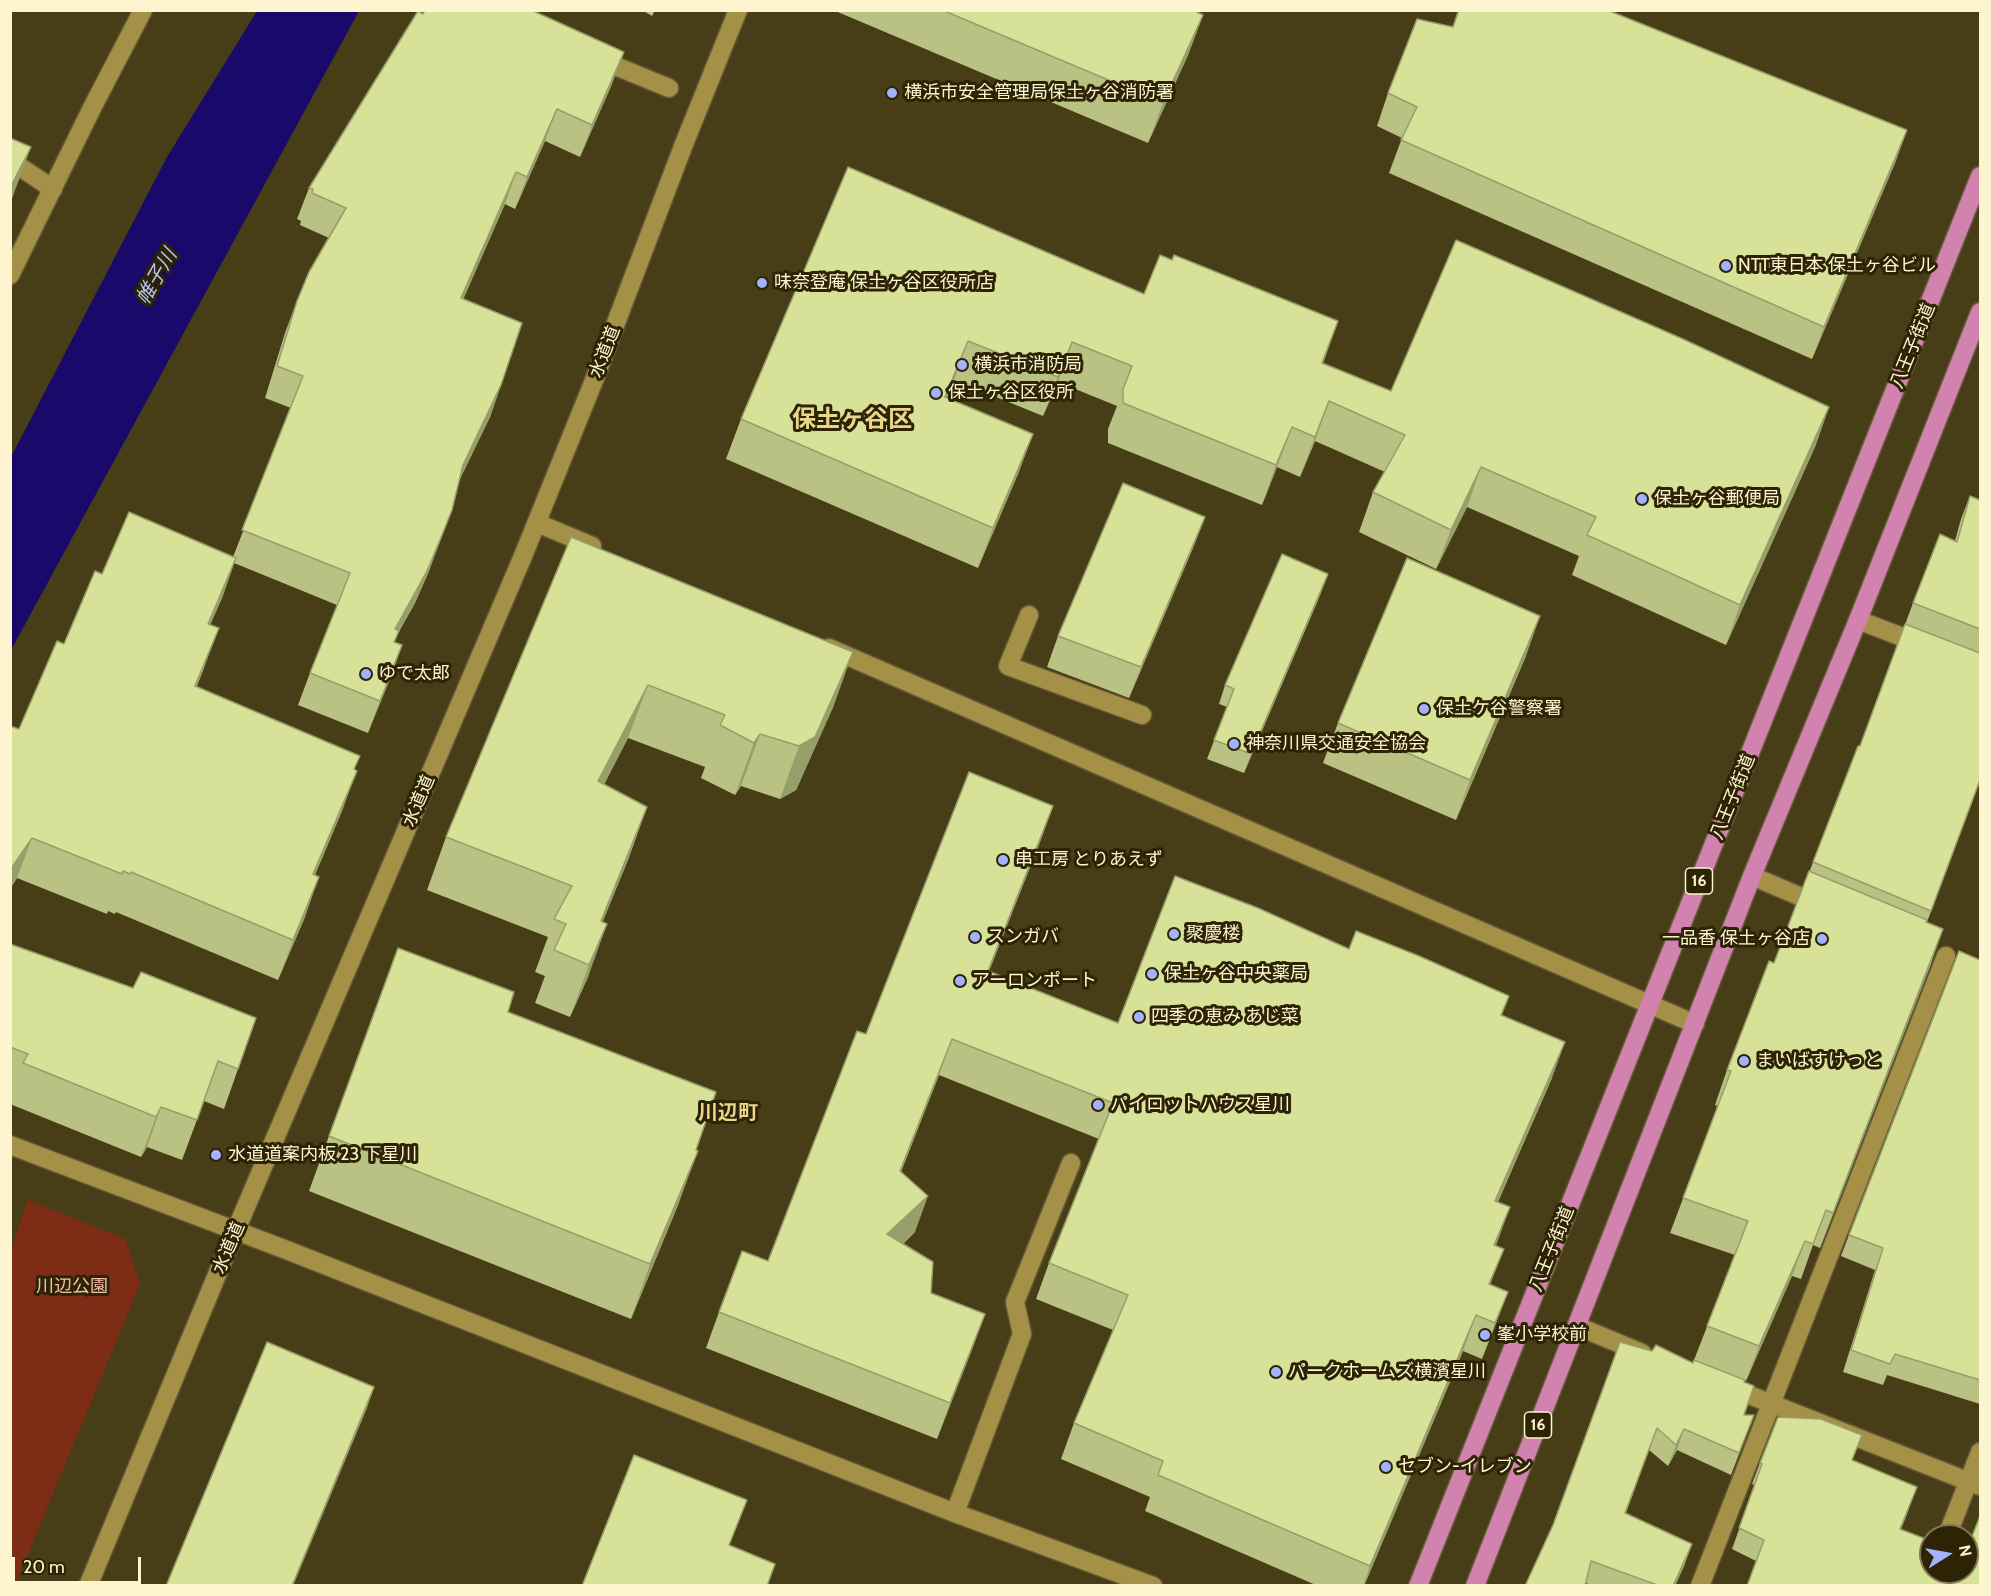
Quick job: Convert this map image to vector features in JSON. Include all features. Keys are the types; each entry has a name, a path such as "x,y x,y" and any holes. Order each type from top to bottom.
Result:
{"highway":[{"name":"八王子街道","path":"1418,1586 1980,176"},
{"name":"16","path":"1475,1586 1752,876 1858,620 1980,312"}],"street":[{"path":"10,275 143,10"},
{"name":"水道道","path":"88,1586 236,1230 537,523 738,10"},
{"path":"584,54 669,88"},
{"path":"23,168 53,189"},
{"path":"537,523 612,555"},
{"path":"1029,615 1008,666 1142,715"},
{"path":"1858,620 1938,651"},
{"path":"818,643 1695,1024"},
{"path":"1752,876 1836,911"},
{"path":"1700,1586 1940,954 1963,963"},
{"path":"10,1145 236,1230 956,1513 1152,1586"},
{"path":"956,1513 1022,1334 1015,1302 1071,1163"},
{"path":"1577,1326 1663,1361"},
{"path":"1717,1383 1975,1484"},
{"path":"1953,1524 1975,1484 1980,1452"}],"green space":[{"name":"川辺公園","path":"28,1200 125,1239 140,1284 15,1585 11,1586 11,1249"}],"water":[{"name":"帷子川","path":"257,11 359,11 11,650 11,457 167,157"}],"building":[{"path":"425,10 531,10 624,52 592,125 557,109 527,177 516,172 461,298 522,323 501,385 463,465 452,510 440,540 427,571 395,629 399,631 394,642 402,645 380,701 310,673 350,573 242,530 303,376 277,366 297,301 309,272 346,208 312,193 313,189 309,188 418,11 423,14"},
{"path":"942,10 1193,10 1203,15 1163,103"},
{"name":"NTT東日本 保土ヶ谷ビル","path":"1459,10 1607,10 1907,130 1824,327 1401,140 1417,107 1388,93 1417,19 1453,27"},
{"path":"10,138 31,147 10,188"},
{"path":"848,167 1144,294 1160,255 1172,260 1174,255 1338,321 1322,363 1391,391 1456,240 1683,339 1829,407 1740,605 1587,535 1596,517 1481,467 1451,530 1373,492 1405,435 1329,401 1315,437 1292,427 1276,465 1123,403 1123,389 1132,366 1072,342 1058,377 968,341 945,397 1033,434 993,528 741,419"},
{"path":"1123,483 1205,517 1141,667 1058,636"},
{"path":"1970,496 1980,500 1980,629 1913,603 1940,534 1957,542"},
{"path":"129,512 236,558 208,624 219,628 195,686 360,756 354,769 357,771 313,874 319,877 293,940 131,872 130,874 123,871 122,874 32,838 10,870 10,726 19,729 57,641 64,644 95,571 102,574"},
{"path":"571,537 853,652 815,737 799,746 760,734 754,743 720,725 725,715 648,685 598,781 647,807 601,921 607,924 589,965 554,950 566,924 554,919 572,886 446,837"},
{"path":"1282,554 1328,574 1251,754 1214,740 1234,689 1225,685"},
{"name":"保土ケ谷警察署","path":"1407,558 1540,616 1470,780 1338,723"},
{"path":"1905,624 1980,653 1980,780 1931,911 1813,862 1858,746 1860,746"},
{"path":"969,772 1053,806 988,971 1118,1023 1175,876 1258,908 1349,949 1356,931 1419,956 1509,996 1501,1015 1565,1042 1495,1201 1510,1207 1494,1245 1504,1249 1489,1284 1508,1292 1495,1323 1476,1315 1370,1566 1158,1475 1163,1461 1074,1423 1128,1295 1049,1263 1113,1103 952,1039 900,1171 928,1196 887,1234 933,1262 931,1293 985,1314 950,1403 719,1312 742,1251 768,1261 857,1031 866,1034"},
{"path":"1809,871 1927,920 1926,922 1943,929 1833,1213 1826,1210 1813,1244 1805,1241 1759,1346 1707,1326 1748,1221 1683,1198 1731,1071 1727,1070 1769,961 1774,963"},
{"path":"10,944 133,988 141,972 256,1018 238,1069 218,1061 197,1120 161,1107 156,1117 23,1063 28,1054 10,1047"},
{"path":"398,948 514,992 508,1012 716,1092 696,1150 698,1151 650,1264 329,1136"},
{"path":"1959,951 1980,960 1980,1380 1895,1354 1890,1364 1851,1350 1883,1248 1849,1235"},
{"path":"267,1342 374,1387 292,1586 166,1586"},
{"path":"1620,1342 1652,1351 1656,1345 1693,1363 1694,1360 1745,1380 1744,1382 1754,1386 1744,1415 1754,1415 1739,1453 1684,1429 1676,1445 1657,1428 1625,1513 1692,1544 1673,1586 1660,1586 1591,1561 1585,1586 1525,1586 1553,1525"},
{"path":"1778,1417 1821,1419 1862,1435 1852,1460 1917,1487 1900,1529 1919,1536 1919,1584 1979,1584 1979,1524 1977,1524 1980,1516 1980,1586 1747,1586 1764,1540 1739,1528 1762,1464 1760,1463"},
{"path":"634,1455 747,1500 729,1545 775,1564 767,1586 582,1586"}],"place":[{"name":"横浜市安全管理局保土ヶ谷消防署","path":"892,93"},
{"name":"NTT東日本 保土ヶ谷ビル","path":"1726,266"},
{"name":"味奈登庵 保土ヶ谷区役所店","path":"762,283"},
{"name":"横浜市消防局","path":"962,365"},
{"name":"保土ヶ谷区役所","path":"936,393"},
{"name":"保土ヶ谷郵便局","path":"1642,499"},
{"name":"ゆで太郎","path":"366,674"},
{"name":"保土ケ谷警察署","path":"1424,709"},
{"name":"神奈川県交通安全協会","path":"1234,744"},
{"name":"串工房 とりあえず","path":"1003,860"},
{"name":"聚慶楼","path":"1174,934"},
{"name":"スンガバ","path":"975,937"},
{"name":"一品香 保土ヶ谷店","path":"1822,939"},
{"name":"保土ヶ谷中央薬局","path":"1152,974"},
{"name":"アーロンポート","path":"960,981"},
{"name":"四季の恵み あじ菜","path":"1139,1017"},
{"name":"まいばすけっと","path":"1744,1061"},
{"name":"パイロットハウス星川","path":"1098,1105"},
{"name":"水道道案内板 23 下星川","path":"216,1155"},
{"name":"峯小学校前","path":"1485,1335"},
{"name":"パークホームズ横濱星川","path":"1276,1372"},
{"name":"セブン-イレブン","path":"1386,1467"}],"district":[{"name":"保土ヶ谷区","path":"852,420"},
{"name":"川辺町","path":"728,1113"}]}
